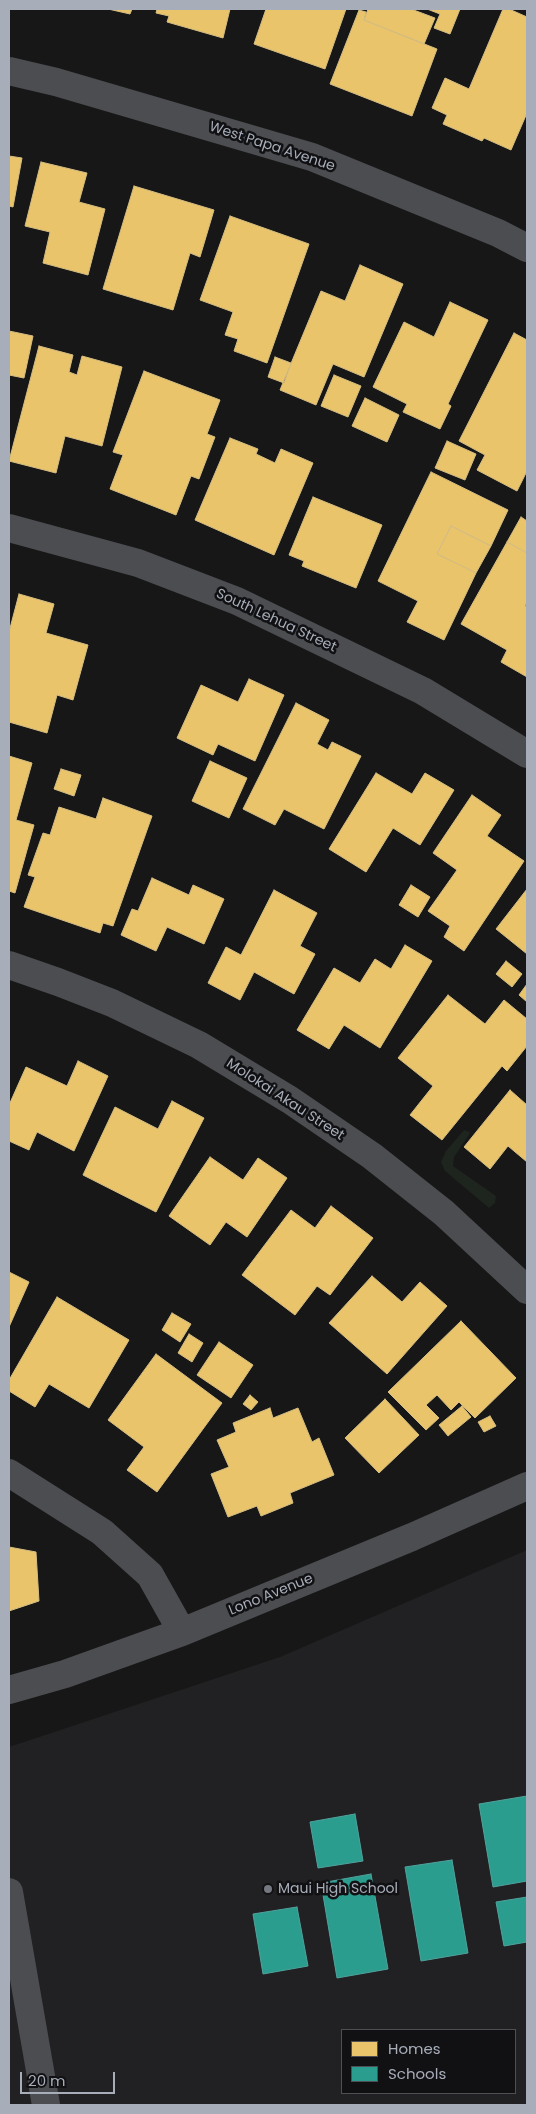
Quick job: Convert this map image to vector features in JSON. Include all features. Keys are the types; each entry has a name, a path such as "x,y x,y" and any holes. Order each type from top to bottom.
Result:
{"street":[{"name":"West Papa Avenue","path":"9,71 56,82 312,157 498,233 527,248"},
{"name":"South Lehua Street","path":"9,528 138,564 237,601 423,691 527,754"},
{"name":"Molokai Akau Street","path":"9,965 112,1003 199,1045 290,1100 372,1156 444,1213 527,1290"},
{"path":"9,1473 102,1532 150,1575 182,1632"},
{"name":"Lono Avenue","path":"9,1690 65,1674 182,1632 412,1537 527,1486"},
{"path":"9,1892 46,2105"}],"shaded area":[{"path":"464,1130 470,1132 454,1157 453,1166 496,1196 495,1203 489,1208 445,1171 441,1162 446,1151"},
{"name":"Maui High School","path":"527,1550 527,2105 9,2105 9,1747 280,1657"}],"building: Homes":[{"path":"108,9 132,9 130,14"},
{"path":"157,9 230,9 223,38 167,22 169,16 156,13"},
{"path":"266,9 346,9 325,69 254,44"},
{"path":"368,9 411,9 435,18 424,44 364,20"},
{"path":"427,9 460,9 450,34 434,28 440,14"},
{"path":"503,9 509,9 527,17 527,113 511,150 484,138 482,141 443,124 447,115 432,108 445,78 469,89"},
{"path":"359,10 366,12 364,20 437,49 412,116 330,84"},
{"path":"9,156 22,158 13,207 9,206"},
{"path":"41,162 87,173 79,202 105,209 88,275 43,263 50,232 25,226"},
{"path":"134,186 214,210 200,257 190,253 173,310 103,289"},
{"path":"230,216 309,244 267,363 234,351 238,339 225,335 233,312 200,300"},
{"path":"360,265 403,284 364,377 333,364 316,405 280,390 321,291 345,301"},
{"path":"450,302 488,320 448,404 451,406 440,429 403,412 407,404 373,387 404,322 434,337"},
{"path":"9,331 33,336 24,378 9,375"},
{"path":"514,333 527,340 527,471 517,491 477,470 485,455 459,441"},
{"path":"39,346 73,355 69,372 77,375 82,356 122,367 102,446 65,436 56,473 9,461"},
{"path":"275,357 291,363 284,383 268,377"},
{"path":"144,371 220,400 207,434 215,437 199,479 191,476 176,515 110,489 123,455 113,452"},
{"path":"334,375 361,386 348,417 321,406"},
{"path":"365,398 399,415 387,442 352,426"},
{"path":"230,438 258,449 256,454 275,463 281,449 313,463 274,555 195,520"},
{"path":"447,441 476,454 465,480 435,468"},
{"path":"431,472 508,510 491,546 451,526 437,554 476,573 444,640 407,622 418,601 378,581"},
{"path":"313,497 382,525 356,588 302,566 304,561 289,555"},
{"path":"521,517 527,521 527,553 507,542"},
{"path":"451,526 491,546 476,573 437,554"},
{"path":"507,542 527,553 527,601 525,606 527,607 527,677 501,662 507,650 461,624"},
{"path":"19,594 54,604 46,633 88,645 73,700 57,695 47,733 9,722 9,632"},
{"path":"249,679 284,695 255,761 218,744 213,755 177,738 201,685 238,702"},
{"path":"296,703 329,720 317,744 328,750 332,742 361,756 324,829 284,809 275,825 243,809"},
{"path":"9,756 32,763 16,820 34,825 15,893 9,891"},
{"path":"210,761 247,778 229,818 192,801"},
{"path":"61,769 81,775 74,796 54,789"},
{"path":"376,773 412,794 425,773 454,790 420,845 393,828 366,872 329,849"},
{"path":"472,795 501,815 487,836 524,861 464,951 444,937 450,926 428,911 457,870 433,853"},
{"path":"103,798 152,816 113,926 103,923 100,933 24,907 35,877 28,875 43,833 50,835 59,807 96,819"},
{"path":"152,878 189,895 193,885 224,899 204,944 167,927 156,951 121,935 132,909 138,911"},
{"path":"411,885 430,897 418,917 399,905"},
{"path":"527,889 527,954 496,929"},
{"path":"274,890 317,913 300,946 315,954 294,994 254,972 240,1000 208,983 226,947 241,955"},
{"path":"405,945 432,961 380,1048 344,1025 329,1049 297,1030 334,968 360,983 375,959 391,969"},
{"path":"506,961 522,974 512,987 496,974"},
{"path":"527,984 527,1002 519,995"},
{"path":"448,995 485,1024 504,1000 527,1019 527,1046 507,1071 502,1066 442,1140 410,1115 433,1086 398,1058"},
{"path":"78,1061 108,1076 74,1151 37,1132 29,1150 9,1141 9,1105 26,1067 67,1086"},
{"path":"510,1090 527,1105 527,1162 508,1146 490,1169 464,1147"},
{"path":"172,1101 204,1118 156,1212 83,1175 115,1107 158,1129"},
{"path":"210,1157 243,1180 258,1158 287,1178 247,1237 226,1222 210,1245 169,1216"},
{"path":"331,1206 373,1238 330,1295 317,1286 295,1315 242,1275 291,1210 315,1228"},
{"path":"9,1272 29,1282 9,1327"},
{"path":"372,1276 402,1302 420,1282 447,1306 387,1374 329,1323"},
{"path":"57,1297 129,1340 89,1408 49,1384 35,1407 9,1391 9,1380"},
{"path":"172,1313 191,1324 180,1342 162,1330"},
{"path":"461,1321 516,1378 475,1418 459,1402 451,1410 437,1395 426,1405 439,1418 426,1430 388,1392"},
{"path":"189,1334 203,1343 192,1362 178,1353"},
{"path":"219,1342 253,1365 231,1398 197,1375"},
{"path":"156,1354 222,1403 157,1492 127,1470 144,1447 108,1420"},
{"path":"250,1395 258,1402 251,1410 243,1404"},
{"path":"385,1399 419,1435 379,1473 345,1438"},
{"path":"462,1406 471,1417 448,1436 439,1425"},
{"path":"270,1408 273,1418 298,1408 312,1442 319,1438 334,1475 290,1493 293,1503 261,1516 257,1506 228,1517 211,1474 229,1467 217,1440 236,1432 233,1423"},
{"path":"490,1416 496,1426 484,1432 478,1422"},
{"path":"9,1547 36,1552 39,1601 9,1611"}],"building: Schools":[{"path":"527,1796 527,1881 493,1887 479,1804"},
{"path":"355,1814 363,1861 318,1868 310,1822"},
{"path":"452,1860 468,1953 421,1961 405,1867"},
{"path":"371,1874 388,1969 337,1978 321,1883"},
{"path":"527,1897 527,1942 504,1946 496,1902"},
{"path":"297,1907 308,1966 263,1974 253,1914"}],"place":[{"name":"Maui High School","path":"268,1889"}]}
